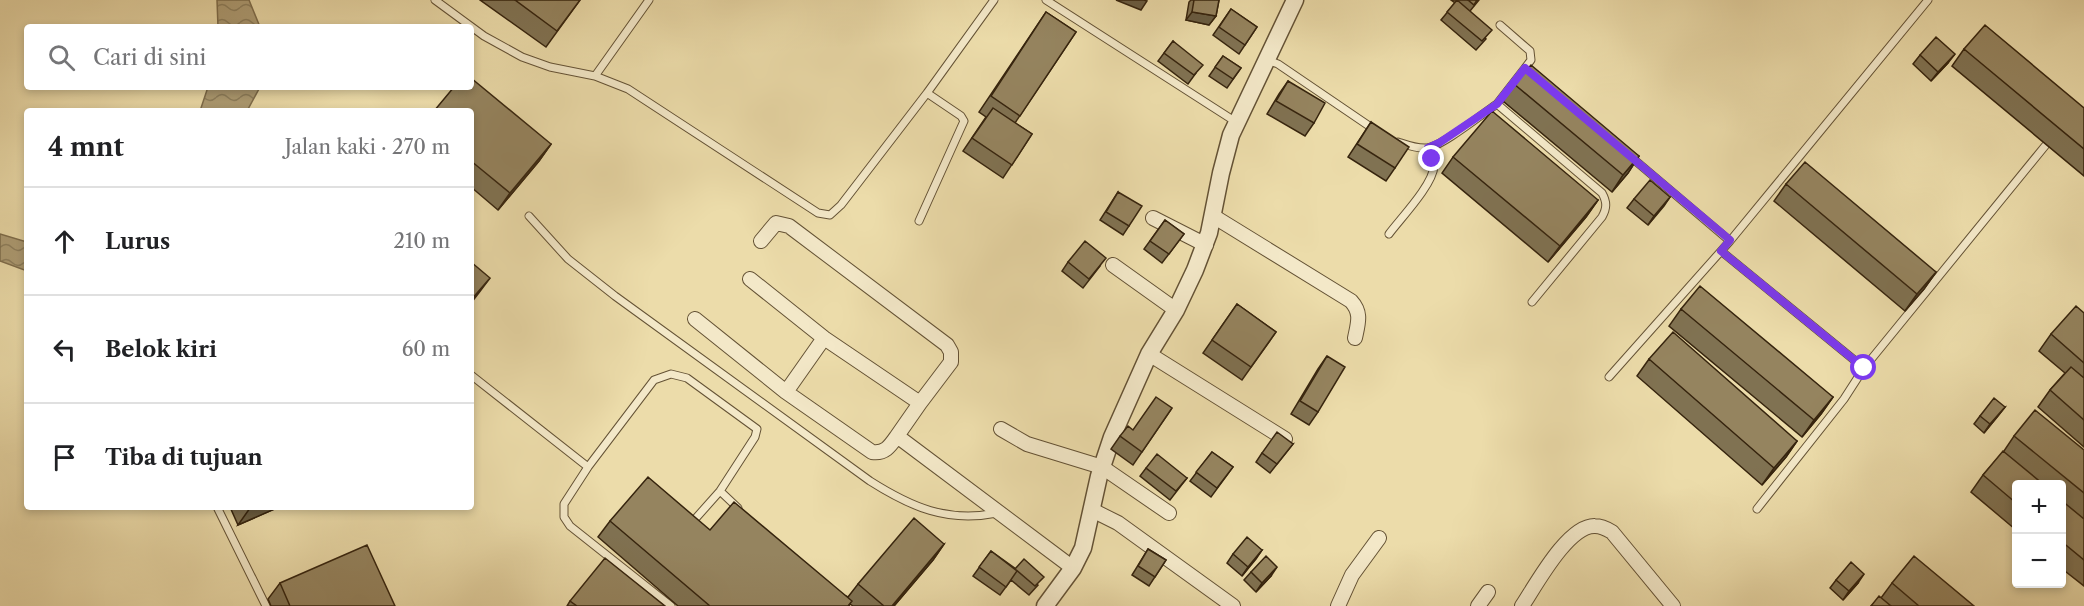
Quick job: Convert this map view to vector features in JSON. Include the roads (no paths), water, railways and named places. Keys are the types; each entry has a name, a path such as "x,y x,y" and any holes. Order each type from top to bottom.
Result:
{"street":[{"path":"1045,606 1073,568 1083,548 1102,467 1123,411 1149,354 1176,310 1206,245 1224,158 1236,122 1295,0"},
{"path":"1213,216 1351,301 1357,308 1359,317 1355,338"},
{"path":"1153,218 1206,245"},
{"path":"695,319 786,392 872,452 879,453 887,450 951,362 951,352 947,345 789,226 776,223 760,241"},
{"path":"1113,265 1176,310"},
{"path":"750,279 824,338 920,404"},
{"path":"786,392 824,338"},
{"path":"1149,354 1285,439"},
{"path":"1001,429 1027,444 1102,467 1169,513"},
{"path":"897,436 1073,568"},
{"path":"1092,510 1126,528 1233,606"},
{"path":"1522,606 1566,542 1583,528 1594,525 1612,532 1673,606"},
{"path":"1338,606 1356,568 1379,538"},
{"path":"1478,606 1488,592"}],"lane":[{"path":"435,0 468,24"},
{"path":"595,76 649,0"},
{"path":"474,29 522,57 550,67 595,76 628,89 818,213 830,215 841,205 927,93 994,0"},
{"path":"1046,0 1236,122"},
{"path":"1609,377 1721,251 1928,0"},
{"path":"1267,60 1278,64 1377,132 1413,147 1428,148 1497,104 1531,60 1530,51 1500,26"},
{"path":"1525,68 1543,83"},
{"path":"920,221 964,121 962,116 927,93"},
{"path":"1497,104 1602,193 1606,200 1606,210 1602,217 1532,302"},
{"path":"1757,509 1844,399 1864,368 2045,146"},
{"path":"1389,234 1424,189 1432,174 1432,159 1428,148"},
{"path":"1623,150 1730,240"},
{"path":"529,216 568,259 615,296 895,497 922,509 954,516 987,515 1000,512"},
{"path":"1721,251 1864,368"},
{"path":"670,606 570,526 564,517 564,504 588,467 654,380 671,374 687,378 757,429 755,436 720,491 696,518"},
{"path":"474,377 588,467"},
{"path":"720,491 747,515"},
{"path":"218,510 266,606"}],"water":[{"path":"217,0 249,0 259,24 218,24"},
{"path":"207,90 258,90 249,108 201,108"},
{"path":"0,234 24,241 24,270 0,261"}]}
